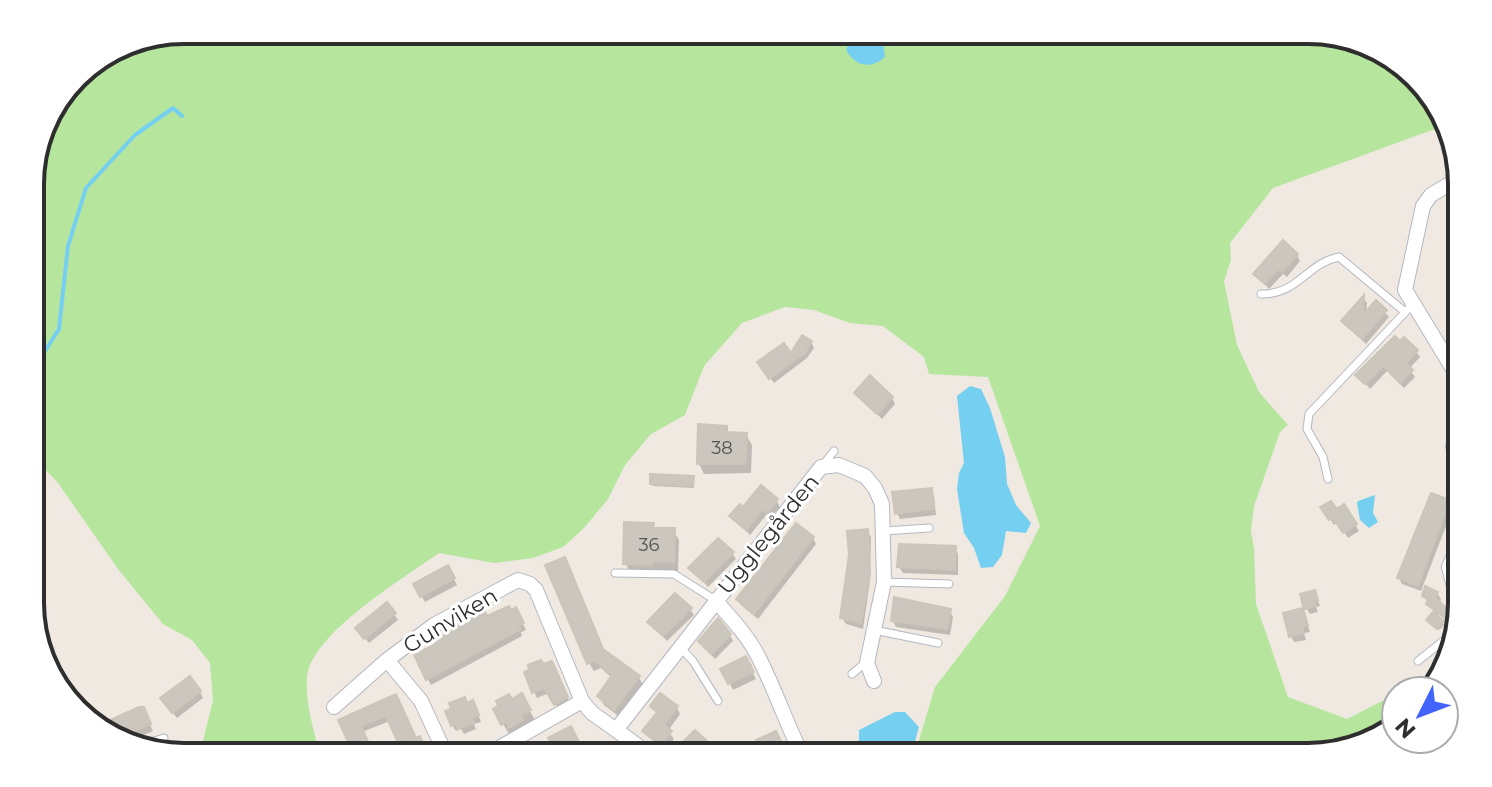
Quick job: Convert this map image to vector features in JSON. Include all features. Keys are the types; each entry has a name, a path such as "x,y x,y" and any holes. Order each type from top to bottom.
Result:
{"street":[{"path":"1448,185 1431,195 1423,206 1405,286 1408,309 1448,364"},
{"name":"Ugglegården","path":"616,730 828,455 839,465 865,476 882,504 884,582 867,660"},
{"name":"Gunviken","path":"334,707 387,660 434,625 518,580 536,590 582,701 592,713 616,730"},
{"name":"Ugglegården","path":"715,600 734,621 760,660 796,743"},
{"name":"Gunviken","path":"387,660 421,701 440,743"},
{"path":"867,660 874,681"},
{"path":"508,743 582,701"},
{"path":"616,730 634,743"}],"lane":[{"path":"1261,294 1282,292 1323,263 1339,257 1408,309 1309,414 1307,429 1323,457 1328,479"},
{"path":"884,531 929,528"},
{"name":"Ugglegården","path":"615,573 674,574 715,600"},
{"path":"884,582 949,584"},
{"path":"874,630 938,643"},
{"path":"1418,661 1442,642"},
{"path":"679,647 693,661 718,701"},
{"path":"852,674 867,660"},
{"path":"157,740 164,738"}],"green space":[{"path":"184,44 1308,44 1353,51 1386,68 1419,99 1436,129 1273,188 1230,243 1231,260 1224,281 1237,345 1259,392 1288,425 1280,432 1254,506 1251,531 1256,604 1288,697 1347,719 1380,702 1380,723 1353,736 1317,743 918,743 935,687 1005,596 1040,526 988,377 929,374 924,357 883,326 850,323 814,310 785,307 742,323 704,366 685,415 651,434 625,465 608,499 563,547 533,558 494,563 439,553 361,608 324,643 312,661 307,688 317,743 202,743 213,700 210,663 192,640 163,624 118,569 58,483 44,468 44,175 58,122 73,99 106,68 130,55 157,47"}],"water":[{"path":"849,44 883,44 885,57 868,65 858,63 846,50"},
{"path":"970,386 981,389 990,408 1005,457 1007,484 1016,505 1031,523 1026,533 1006,531 1002,555 993,567 981,568 974,548 964,533 957,489 964,463 957,396"},
{"path":"1375,495 1373,513 1378,522 1369,528 1360,520 1357,503"},
{"path":"895,712 905,712 919,727 915,743 859,743 859,730"}],"building":[{"path":"1283,240 1298,254 1282,272 1279,269 1265,284 1253,274"},
{"path":"1364,295 1363,315 1376,300 1387,310 1362,339 1341,321"},
{"path":"802,335 812,341 805,353 769,379 757,362 784,343 791,353"},
{"path":"1395,336 1400,341 1404,337 1418,350 1406,363 1413,370 1400,383 1383,366 1365,384 1355,375"},
{"path":"870,375 893,397 877,414 854,393"},
{"path":"698,424 727,426 727,432 747,433 746,464 697,464"},
{"path":"650,474 694,476 693,486 650,484"},
{"path":"761,485 778,499 767,513 763,509 746,530 729,516 740,504 743,507"},
{"path":"932,488 934,509 895,514 892,492"},
{"path":"1431,493 1448,499 1418,586 1397,578"},
{"path":"1331,501 1337,509 1344,504 1357,524 1343,533 1333,518 1329,520 1320,507"},
{"path":"624,522 654,523 653,528 675,528 674,562 623,564"},
{"path":"796,523 814,537 754,614 736,599"},
{"path":"868,529 870,574 861,623 840,618 849,555 847,531"},
{"path":"718,538 734,552 704,582 688,568"},
{"path":"899,544 956,546 955,570 897,567"},
{"path":"565,557 603,649 640,676 614,710 597,696 612,675 595,661 587,664 545,565"},
{"path":"448,565 455,578 420,597 413,584"},
{"path":"1425,586 1438,592 1436,598 1448,610 1447,619 1426,604 1428,599 1422,596"},
{"path":"1315,590 1316,606 1304,609 1300,594"},
{"path":"675,593 692,608 663,636 647,622"},
{"path":"894,597 951,609 947,629 891,621"},
{"path":"387,602 396,613 364,639 355,628"},
{"path":"509,606 511,610 516,607 524,623 519,626 521,629 426,680 414,655 436,644 434,640 455,627 485,612 487,616"},
{"path":"1303,608 1308,626 1302,627 1304,633 1289,637 1283,613"},
{"path":"1433,612 1444,621 1437,629 1426,620"},
{"path":"718,618 731,634 711,654 698,641"},
{"path":"746,656 754,672 728,684 720,669"},
{"path":"541,660 543,664 552,661 568,697 554,705 544,688 532,693 524,672 529,670 528,665"},
{"path":"190,676 201,691 172,713 160,698"},
{"path":"522,693 531,710 521,715 523,720 509,728 507,722 501,725 493,709 498,706 496,701 509,694 512,699"},
{"path":"660,693 678,706 664,725 672,731 662,743 642,731 657,712 650,706"},
{"path":"396,694 416,738 420,736 423,743 398,743 386,716 361,726 369,743 349,743 338,720"},
{"path":"465,697 467,703 473,700 479,715 472,718 474,723 458,729 456,724 451,726 445,711 451,709 449,703"},
{"path":"144,707 151,724 132,732 109,721"},
{"path":"571,726 580,743 551,743 548,738"},
{"path":"695,730 708,743 682,743"},
{"path":"776,731 782,743 757,743 756,740"}],"waterway":[{"path":"44,353 59,329 68,246 86,188 135,135 173,108 182,116"}]}
